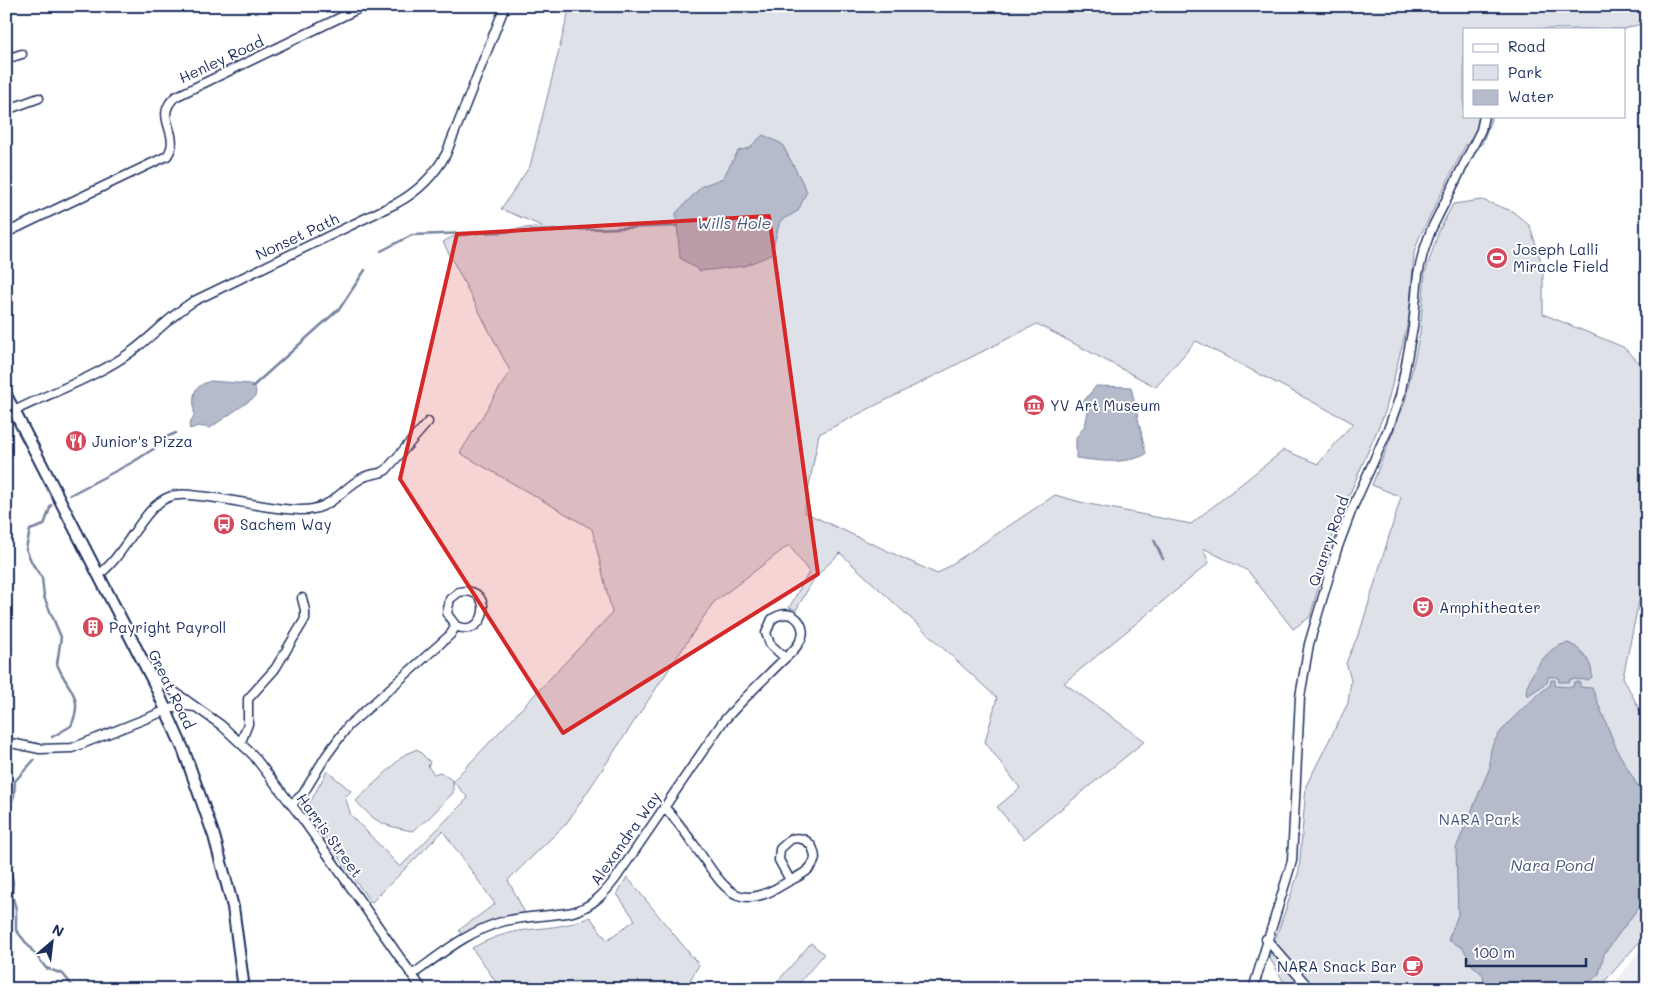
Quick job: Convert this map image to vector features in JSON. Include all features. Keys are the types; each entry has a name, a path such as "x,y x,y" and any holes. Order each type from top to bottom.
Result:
{"main road":[{"name":"Great Road","path":"6,395 167,710 191,769 214,836 234,915 244,989"}],"street":[{"name":"Henley Road","path":"6,233 166,156 172,144 165,113 170,101 175,97 364,6"},
{"name":"Nonset Path","path":"14,411 120,359 173,315 194,301 397,203 418,189 434,173 446,154 505,6"},
{"path":"6,59 22,54"},
{"path":"6,110 39,98"},
{"name":"Quarry Road","path":"1252,989 1266,939 1292,861 1300,697 1309,644 1340,542 1389,427 1400,396 1413,327 1418,274 1423,253 1432,230 1481,130 1484,118"},
{"path":"98,575 116,560 152,510 163,499 187,495 295,509 322,507 365,476 378,475 386,470 428,422"},
{"path":"459,592 474,593 480,599 483,606 482,618 472,627 456,626 448,617 448,602 459,592"},
{"path":"241,742 248,724 248,699 275,669 305,619 302,598"},
{"name":"Alexandra Way","path":"412,975 454,944 483,929 512,920 573,912 592,904 616,878 722,723 785,658 800,642 802,630 794,617 783,614 772,619 766,633 770,644 785,658"},
{"path":"292,804 303,794 326,756 348,726 443,641 456,626"},
{"name":"Harris Street","path":"149,674 201,709 241,742 292,804 422,989"},
{"path":"6,742 40,749 72,748 185,704 201,709"},
{"path":"664,807 684,830 727,890 737,895 756,897 768,893 807,871 814,862 812,846 803,839 791,839 780,849 780,860 790,880"},
{"path":"1266,939 1310,989"}],"highlighted area":[{"path":"769,216 818,574 563,733 400,479 457,234"}],"shaded area":[{"path":"1647,942 1647,989 1610,989"}],"green space":[{"path":"570,6 1647,6 1647,22 1626,28 1463,28 1463,118 1491,118 1491,120 1482,144 1478,146 1479,149 1466,144 1419,238 1414,253 1409,319 1385,412 1335,528 1310,617 1293,629 1248,571 1203,548 1209,563 1064,683 1145,741 1024,839 997,807 1020,788 985,742 997,698 840,553 815,577 796,610 789,608 809,572 789,545 713,603 566,824 508,880 526,915 462,935 459,930 495,904 443,831 371,903 311,817 307,808 327,771 351,791 345,797 351,815 400,867 468,798 453,781 612,613 592,529 460,453 510,371 443,242 452,237 542,226 501,209 530,166","holes":["1037,324 1156,387 1196,341 1353,423 1318,464 1284,450 1191,524 1084,503 1055,495 937,574 804,512 819,434"]},
{"name":"NARA Park","path":"1482,200 1512,211 1530,226 1543,268 1543,314 1623,347 1647,370 1647,563 1623,677 1647,725 1647,933 1598,989 1288,989 1269,957 1299,871 1306,786 1348,703 1351,680 1346,663 1361,628 1401,497 1372,485 1405,402 1420,333 1425,273 1439,231 1453,204"},
{"path":"417,749 430,762 428,767 434,774 440,772 453,781 453,793 428,819 412,831 387,825 375,819 356,801 404,755"},
{"path":"627,877 699,965 690,980 699,989 557,989 554,984 550,987 545,982 535,989 501,989 472,948 507,934 564,925 590,917 607,940 635,920 617,894"},
{"path":"811,943 824,954 794,989 771,989"}],"water":[{"name":"Wills Hole","path":"763,135 782,144 807,191 798,211 780,221 771,255 744,266 700,271 680,258 676,213 702,186 723,178 738,151 749,148"},
{"path":"211,381 250,384 254,386 256,391 255,397 210,428 198,426 190,429 189,425 194,415 196,389 204,383"},
{"path":"1096,386 1131,387 1146,454 1121,461 1076,458 1076,438 1085,425 1088,412 1083,402"},
{"path":"1568,643 1585,656 1592,671 1592,677 1588,680 1570,679 1570,682 1559,682 1558,677 1548,677 1547,683 1527,696 1526,691 1530,678 1539,664 1553,649"},
{"name":"Nara Pond","path":"1551,680 1555,680 1555,686 1573,687 1574,682 1580,682 1580,687 1592,688 1617,750 1647,802 1647,896 1604,954 1599,974 1581,989 1485,989 1483,975 1472,965 1463,948 1448,940 1458,915 1456,848 1490,767 1490,753 1493,744 1510,721 1550,685"}],"waterway":[{"path":"381,251 412,235 677,226"},
{"path":"252,387 340,308 365,270"},
{"path":"70,495 133,462 155,448 164,438 176,433"},
{"path":"51,505 44,525 30,530 26,549 32,563 42,578 44,597 61,637 57,664 73,693 76,707 71,726 52,737"},
{"path":"1154,540 1163,559"},
{"path":"6,815 14,796 15,781 34,760"},
{"path":"6,843 13,882 12,895 16,909 16,930 46,968 63,974 75,989"}],"place":[{"name":"Joseph Lalli Miracle Field","path":"1497,258"},
{"name":"YV Art Museum","path":"1034,405"},
{"name":"Junior's Pizza","path":"76,441"},
{"name":"Sachem Way","path":"224,524"},
{"name":"Amphitheater","path":"1423,607"},
{"name":"Payright Payroll","path":"93,627"},
{"name":"NARA Snack Bar","path":"1413,966"}]}
